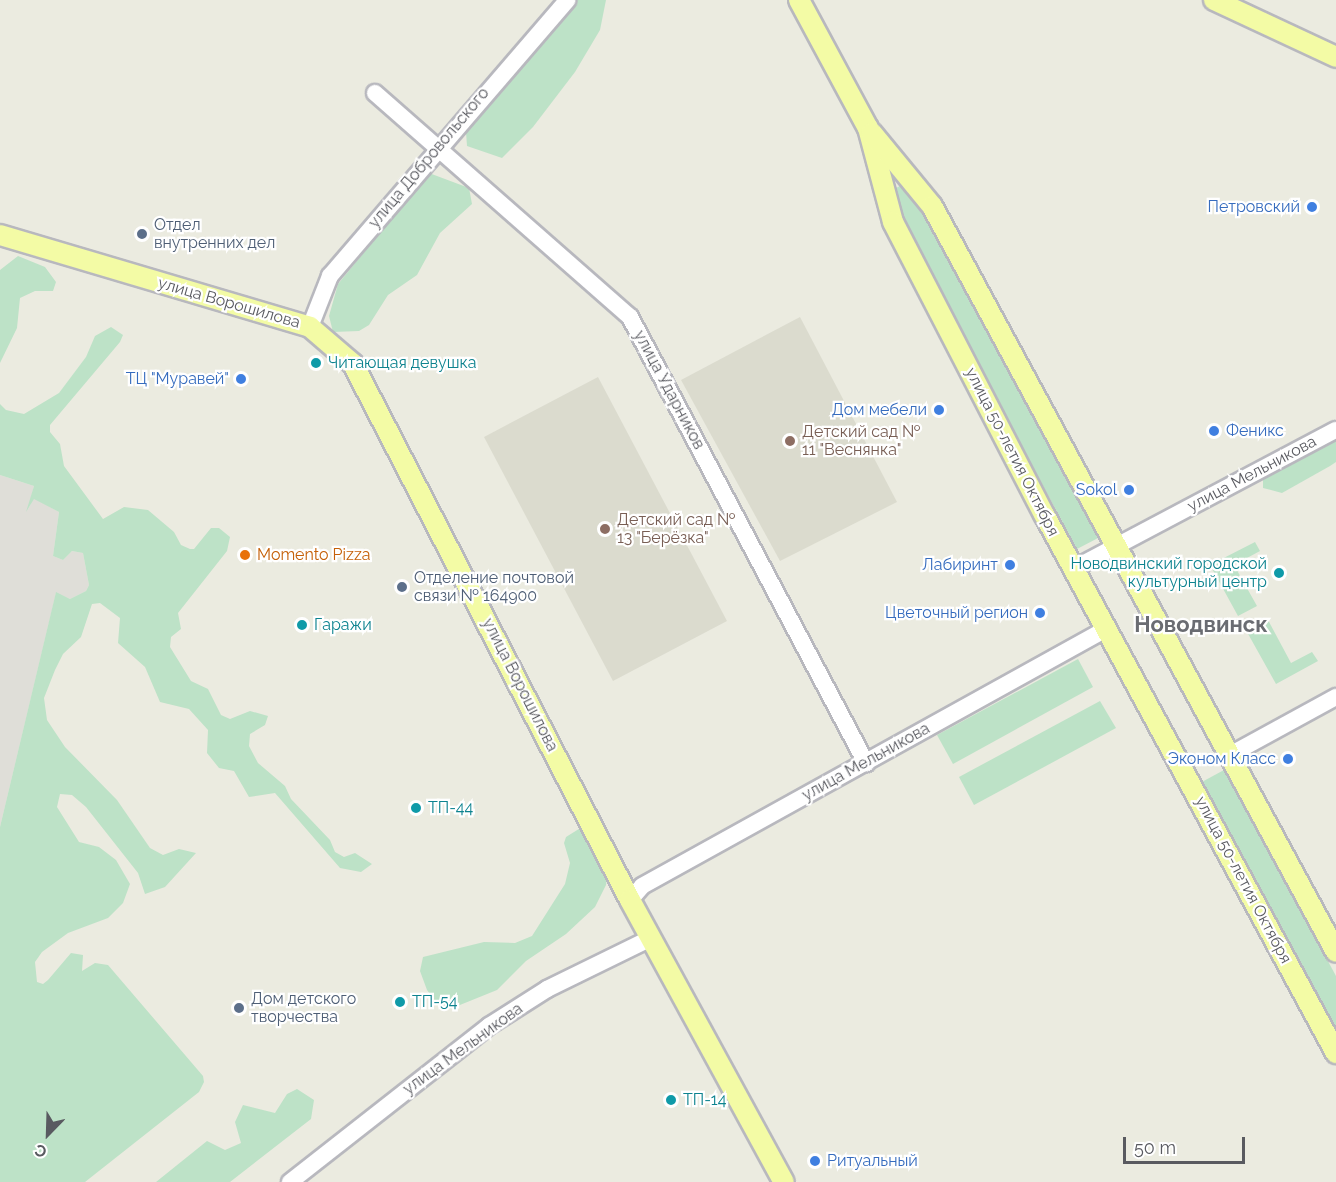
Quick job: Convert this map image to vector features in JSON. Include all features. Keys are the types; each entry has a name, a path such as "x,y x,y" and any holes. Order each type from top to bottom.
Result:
{"main road":[{"name":"улица 50-летия Октября","path":"798,0 868,128 893,222 1073,569 1336,1053"},
{"path":"1214,0 1336,57"},
{"path":"868,128 932,206 1336,952"},
{"name":"улица Ворошилова","path":"0,235 310,327 353,364 630,900 784,1182"}],"street":[{"name":"улица Добровольского","path":"310,327 330,276 437,146 567,0"},
{"name":"улица Ударников","path":"375,93 630,317 866,763"},
{"name":"улица Мельникова","path":"1073,569 1336,430"},
{"name":"улица Мельникова","path":"630,900 642,886 1106,629"},
{"path":"1230,756 1336,697"},
{"name":"улица Мельникова","path":"290,1182 489,1026 547,989 651,938"}],"shaded area":[{"name":"Детский сад № 11 \"Веснянка\"","path":"800,317 897,502 780,561 681,380"},
{"name":"Детский сад № 13 \"Берёзка\"","path":"598,377 727,621 613,681 484,437"},
{"path":"0,475 34,486 28,509 34,498 59,512 53,556 63,560 72,551 83,553 89,585 86,591 70,599 56,593 0,827"}],"green space":[{"path":"571,0 606,0 600,30 575,72 533,127 502,158 467,146 466,132 476,116"},
{"path":"429,173 469,188 472,204 440,233 417,275 388,295 369,325 359,331 333,332 329,316 338,284"},
{"path":"903,184 938,233 1100,537 1077,549 913,245 893,190"},
{"path":"18,256 45,267 56,282 53,291 35,291 20,298 17,328 0,363 0,270"},
{"path":"111,327 123,335 120,342 50,425 50,432 60,444 64,466 103,519 124,507 148,510 174,532 181,545 190,549 194,549 211,528 219,528 230,537 227,551 178,613 181,629 171,637 170,647 191,681 208,689 221,715 230,719 250,711 268,716 265,725 250,734 249,746 258,763 285,786 291,799 330,840 335,852 344,857 355,853 372,864 361,872 340,868 275,793 249,797 234,771 219,768 207,753 208,730 189,709 160,702 145,667 118,643 120,618 100,603 92,604 81,637 63,654 44,698 47,720 65,747 117,800 150,848 163,855 179,849 196,853 165,887 145,894 138,873 86,807 72,795 60,794 57,807 79,842 99,847 116,860 130,884 123,903 108,918 68,933 42,952 35,962 37,982 43,984 48,980 71,953 83,955 82,971 95,963 108,965 203,1076 204,1082 199,1092 85,1182 0,1182 0,827 56,592 70,599 86,591 89,585 83,553 72,551 63,560 53,556 59,512 34,499 26,512 34,486 0,475 0,404 6,410 24,414 59,393 86,357 95,336"},
{"path":"1336,438 1336,462 1282,493 1263,488 1263,478 1277,467"},
{"path":"1255,542 1260,551 1234,565 1257,606 1238,616 1210,565"},
{"path":"1268,620 1291,663 1312,652 1318,661 1276,684 1247,632"},
{"path":"1078,659 1093,687 953,764 937,735"},
{"path":"1100,701 1116,728 974,805 959,777"},
{"path":"1224,770 1336,976 1336,1033 1200,783"},
{"path":"582,827 608,866 606,885 595,907 566,934 526,961 497,990 450,1009 438,1005 427,990 420,971 423,957 484,942 515,943 532,936 565,884 570,863 564,843 566,837"},
{"path":"297,1089 314,1100 311,1119 230,1182 156,1182 207,1141 225,1150 241,1143 235,1122 243,1105 275,1113 287,1094"}],"place":[{"name":"Петровский","path":"1312,207"},
{"name":"Отдел внутренних дел","path":"142,234"},
{"name":"Читающая девушка","path":"316,363"},
{"name":"ТЦ \"Муравей\"","path":"241,379"},
{"name":"Дом мебели","path":"939,410"},
{"name":"Феникс","path":"1214,431"},
{"name":"Детский сад № 11 \"Веснянка\"","path":"790,441"},
{"name":"Sokol","path":"1129,490"},
{"name":"Детский сад № 13 \"Берёзка\"","path":"605,529"},
{"name":"Momento Pizza","path":"245,555"},
{"name":"Лабиринт","path":"1010,565"},
{"name":"Новодвинский городской культурный центр","path":"1279,573"},
{"name":"Отделение почтовой связи № 164900","path":"402,587"},
{"name":"Цветочный регион","path":"1040,613"},
{"name":"Гаражи","path":"302,625"},
{"name":"Эконом Класс","path":"1288,759"},
{"name":"ТП-44","path":"416,808"},
{"name":"ТП-54","path":"400,1002"},
{"name":"Дом детского творчества","path":"239,1008"},
{"name":"ТП-14","path":"671,1100"},
{"name":"Ритуальный","path":"815,1161"}],"district":[{"name":"Новодвинск","path":"1201,625"}]}
